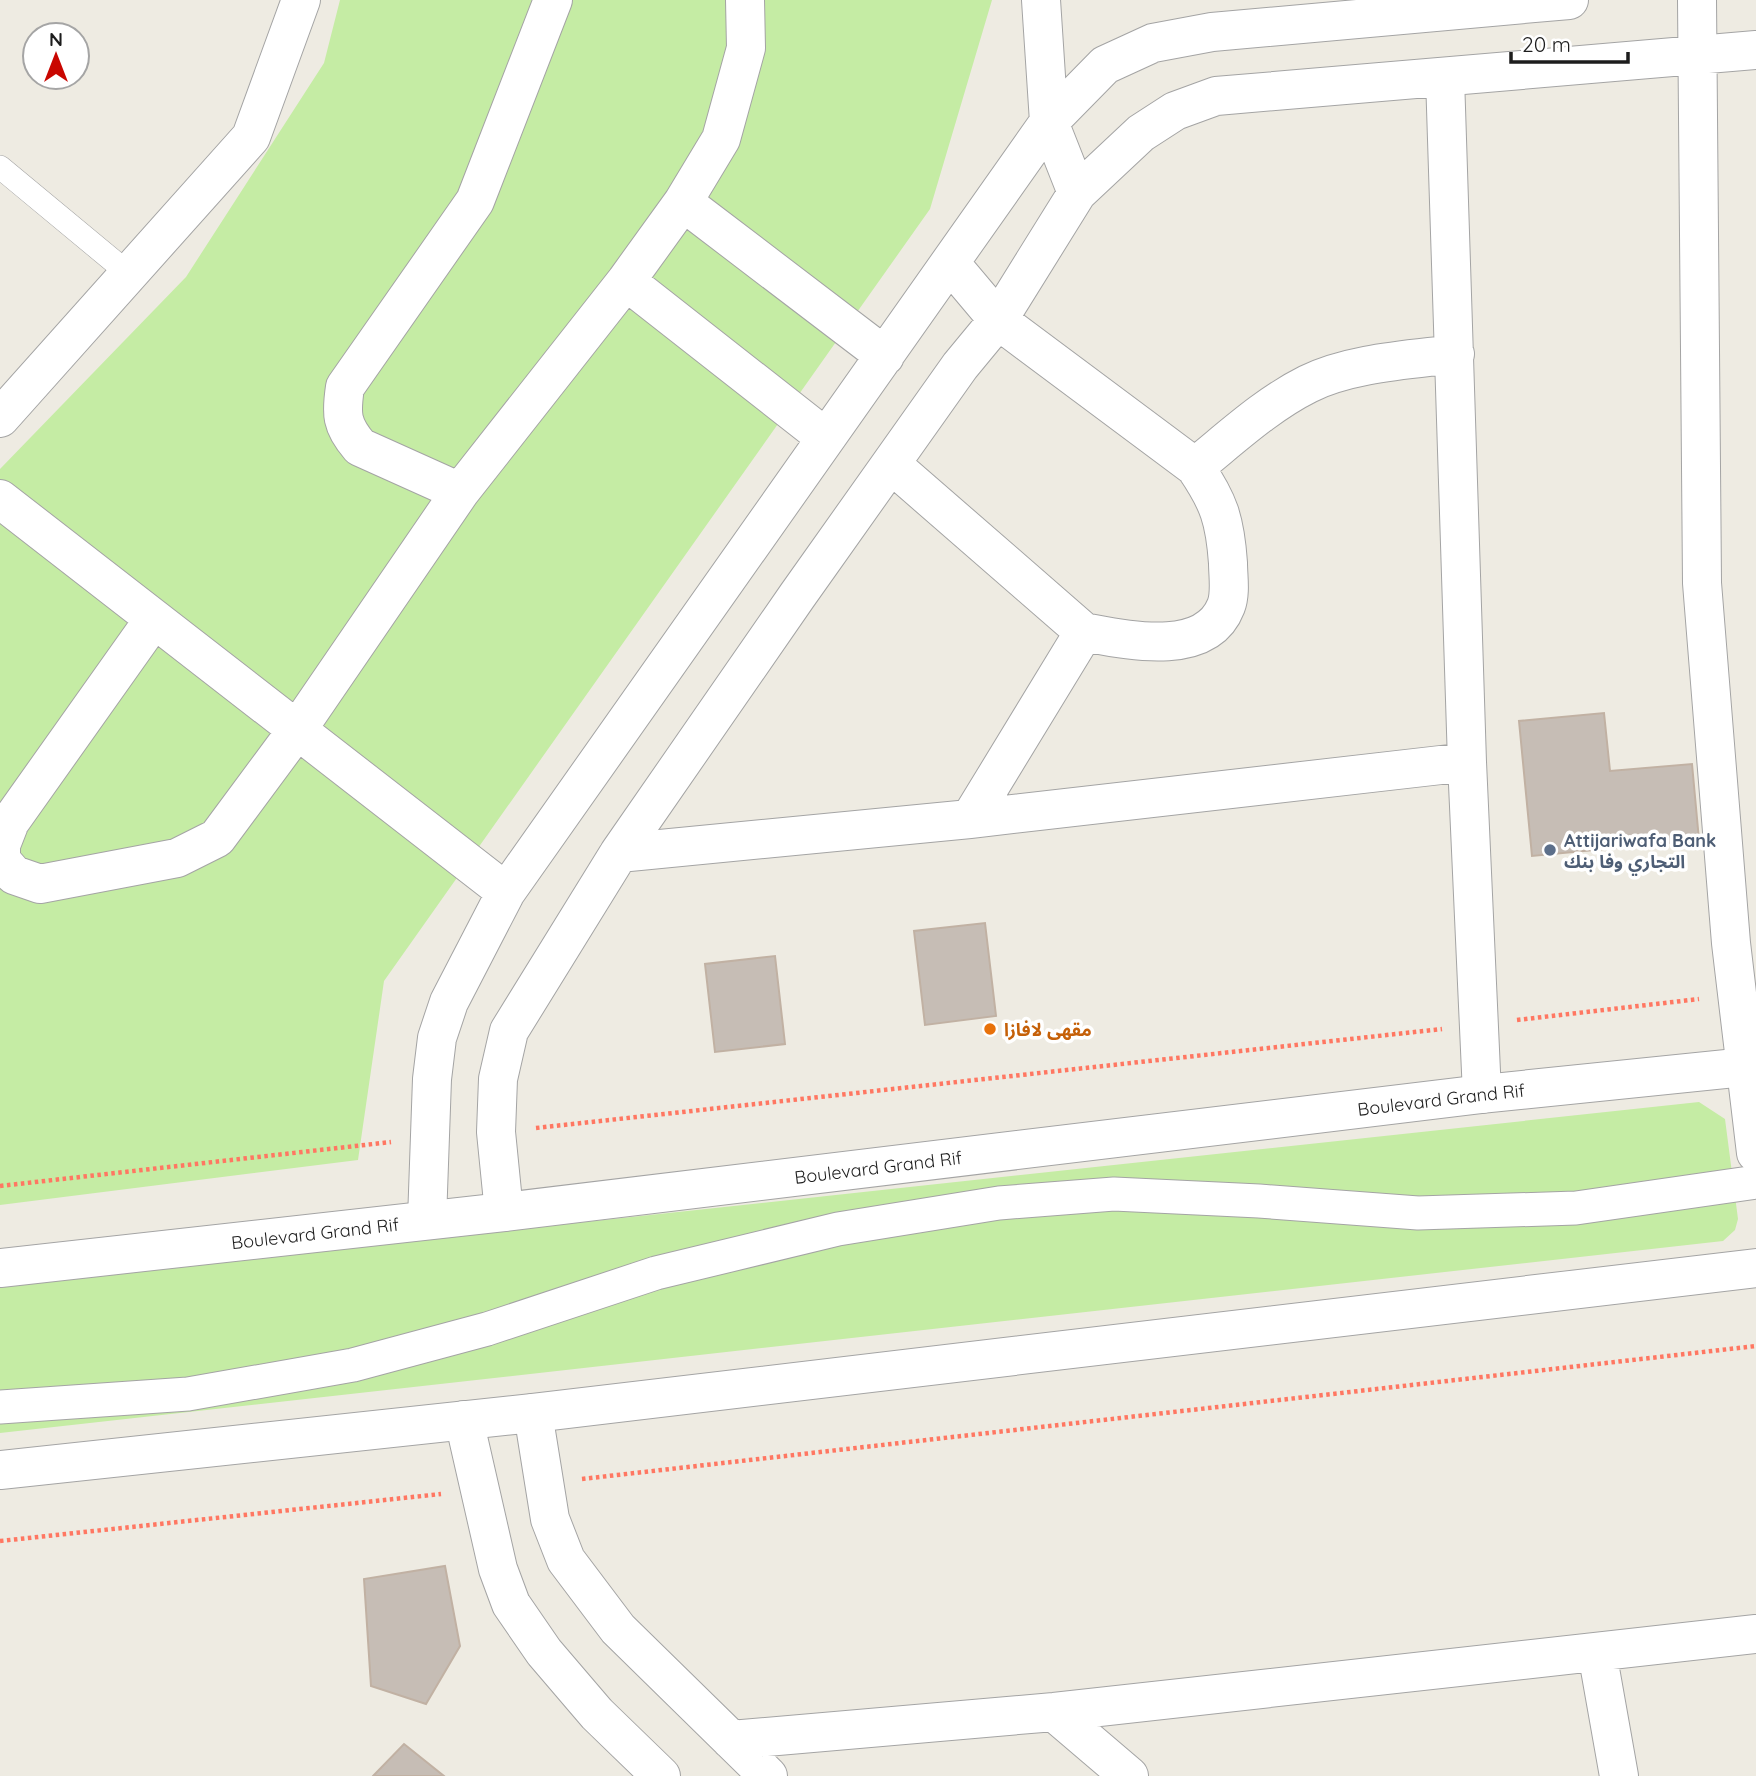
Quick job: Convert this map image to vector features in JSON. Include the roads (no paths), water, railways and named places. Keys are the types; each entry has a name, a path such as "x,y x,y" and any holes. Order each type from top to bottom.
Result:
{"street":[{"path":"0,418 251,137 302,0"},
{"path":"460,492 360,447 348,433 341,411 345,387 475,201 553,0"},
{"path":"154,619 10,822 1,845 1,860 14,875 40,884 177,858 217,838 297,730 460,492 626,281 683,202 721,139 746,48 746,0"},
{"path":"1041,0 1049,122 1077,193"},
{"path":"427,1220 432,1079 438,1038 449,1002 506,892 1049,122 1105,65 1153,43 1212,32 1569,0"},
{"path":"1697,0 1702,583 1736,995 1750,1067 1756,1153"},
{"path":"504,1212 496,1132 498,1079 509,1031 619,853 960,366 998,320 1077,193 1141,134 1175,111 1216,96 1756,50"},
{"path":"1445,77 1467,762 1482,1094"},
{"path":"683,202 885,356"},
{"path":"891,464 1084,632 1113,638 1160,641 1188,639 1213,627 1227,604 1229,581 1226,533 1214,495 1195,467 998,320 950,263"},
{"path":"626,281 826,438"},
{"path":"1195,467 1262,412 1309,384 1363,367 1455,354"},
{"path":"0,499 506,892"},
{"path":"970,819 1084,632"},
{"path":"619,853 970,819 1467,762"},
{"name":"Boulevard Grand Rif","path":"0,1268 504,1212 1482,1094 1750,1067"},
{"path":"0,1407 188,1394 353,1365 487,1329 656,1273 838,1229 999,1203 1114,1194 1418,1213 1577,1208 1756,1182"},
{"path":"0,1470 464,1420 1756,1268"},
{"path":"533,1412 550,1519 566,1560 618,1629 768,1776"},
{"path":"464,1420 498,1569 511,1604 544,1651 597,1714 660,1776"},
{"path":"732,1740 1054,1712 1756,1634"},
{"path":"1597,1652 1619,1776"},
{"path":"1054,1712 1129,1776"}],"lane":[{"path":"0,167 129,274"}],"place":[{"name":"Attijariwafa Bank التجاري وفا بنك","path":"1550,850"},
{"name":"مقهى لافازا","path":"990,1029"}]}
